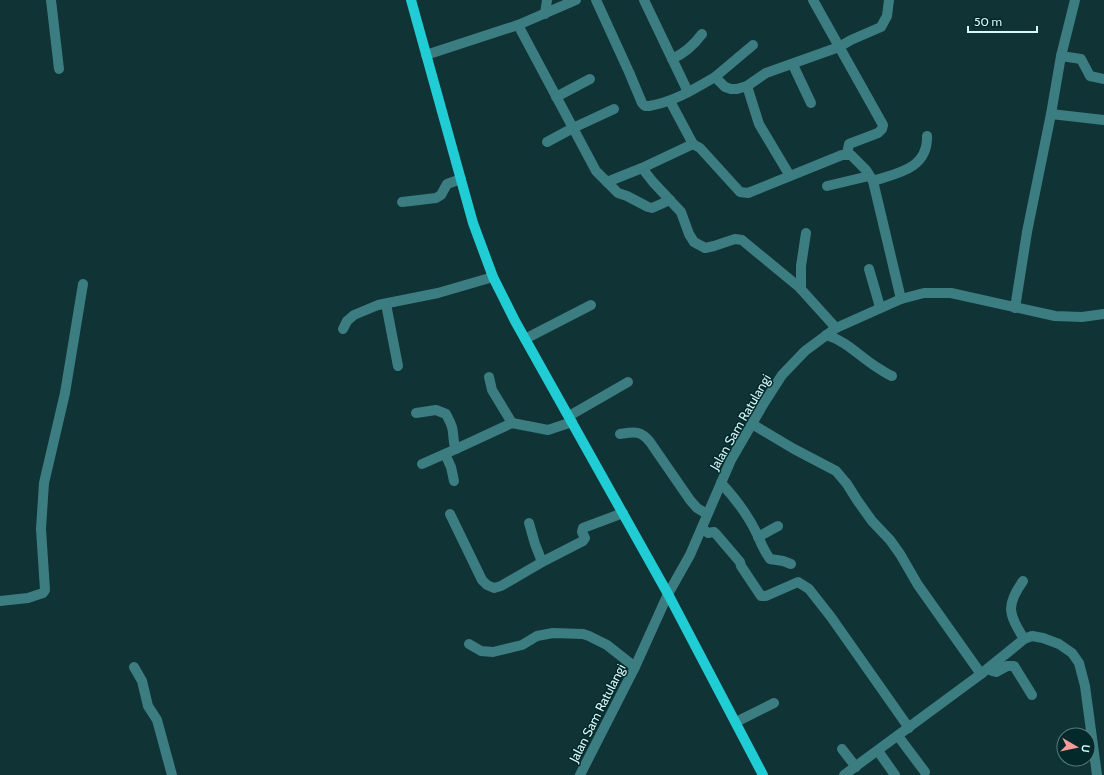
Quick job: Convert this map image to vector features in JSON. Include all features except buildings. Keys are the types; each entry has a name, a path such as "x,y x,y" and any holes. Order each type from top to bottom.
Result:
{"main road":[{"path":"410,0 473,223 493,277 525,339 668,594 763,775"}],"street":[{"path":"51,0 59,69"},
{"path":"545,14 547,0"},
{"path":"426,55 518,25 576,0"},
{"path":"596,0 642,103 645,106 670,101 702,86 753,45"},
{"path":"644,0 688,92"},
{"path":"813,0 883,125 878,133 849,144 847,154"},
{"path":"715,77 725,87 731,89 747,86 766,73 793,65 839,47 881,27 887,16 889,0"},
{"path":"1014,308 1026,232 1051,114 1061,56 1074,0"},
{"path":"518,25 596,171 618,193 648,207 652,208 670,200"},
{"path":"672,60 682,55 694,45 702,34"},
{"path":"1061,56 1081,59 1090,76 1104,79"},
{"path":"793,65 811,103"},
{"path":"556,97 590,79"},
{"path":"747,86 759,124 790,176"},
{"path":"670,101 693,144 700,148 740,192 748,193 847,154 857,159 871,179 901,299"},
{"path":"547,142 614,109"},
{"path":"1051,114 1104,120"},
{"path":"827,186 871,179 910,169 925,152 927,145 926,136"},
{"path":"607,182 642,168 693,144"},
{"path":"642,168 680,212 694,242 705,248 735,239 742,240 801,289 836,328"},
{"path":"402,202 436,198 441,195 447,184 461,179"},
{"path":"801,289 801,266 806,233"},
{"path":"869,269 880,307"},
{"path":"344,329 347,321 354,315 386,304 438,293 493,277"},
{"path":"0,601 28,598 43,593 45,590 41,529 44,483 65,393 83,284"},
{"name":"Jalan Sam Ratulangi","path":"580,775 635,667 668,594 690,555 731,460 782,375 805,352 836,328 880,307 901,299 924,293 951,293 1064,318 1082,318 1104,314"},
{"path":"386,304 398,366"},
{"path":"525,339 591,304"},
{"path":"826,335 844,343 878,368 892,376"},
{"path":"489,377 492,390 512,423"},
{"path":"422,464 512,423 548,430 570,419 628,382"},
{"path":"416,413 436,410 446,414 452,425 453,444 456,449"},
{"path":"752,424 794,449 836,470 872,521 890,540 900,554 918,585 985,671"},
{"path":"620,434 632,432 644,435 690,500 697,508 707,514"},
{"path":"445,454 451,467 454,481"},
{"path":"720,483 737,502 770,559 784,561 791,564"},
{"path":"450,514 482,580 491,588 496,588 584,540 582,532 583,528 623,513"},
{"path":"529,523 542,562"},
{"path":"758,537 778,526"},
{"path":"702,528 708,533 714,532 717,535 740,562 740,566 761,596 766,596 798,582 809,589 831,617 909,728"},
{"path":"1023,581 1014,593 1010,607 1015,625 1024,639"},
{"path":"469,644 481,651 493,652 522,645 537,636 553,633 583,634 607,645 635,667"},
{"path":"844,775 985,671 1024,639 1032,636 1059,644 1072,653 1079,663 1085,686 1097,775"},
{"path":"985,671 996,672 1007,666 1014,666 1032,695"},
{"path":"134,667 142,681 148,706 157,720 172,775"},
{"path":"736,722 774,703"},
{"path":"898,736 925,772"},
{"path":"842,748 856,767"},
{"path":"878,751 895,775"}]}
